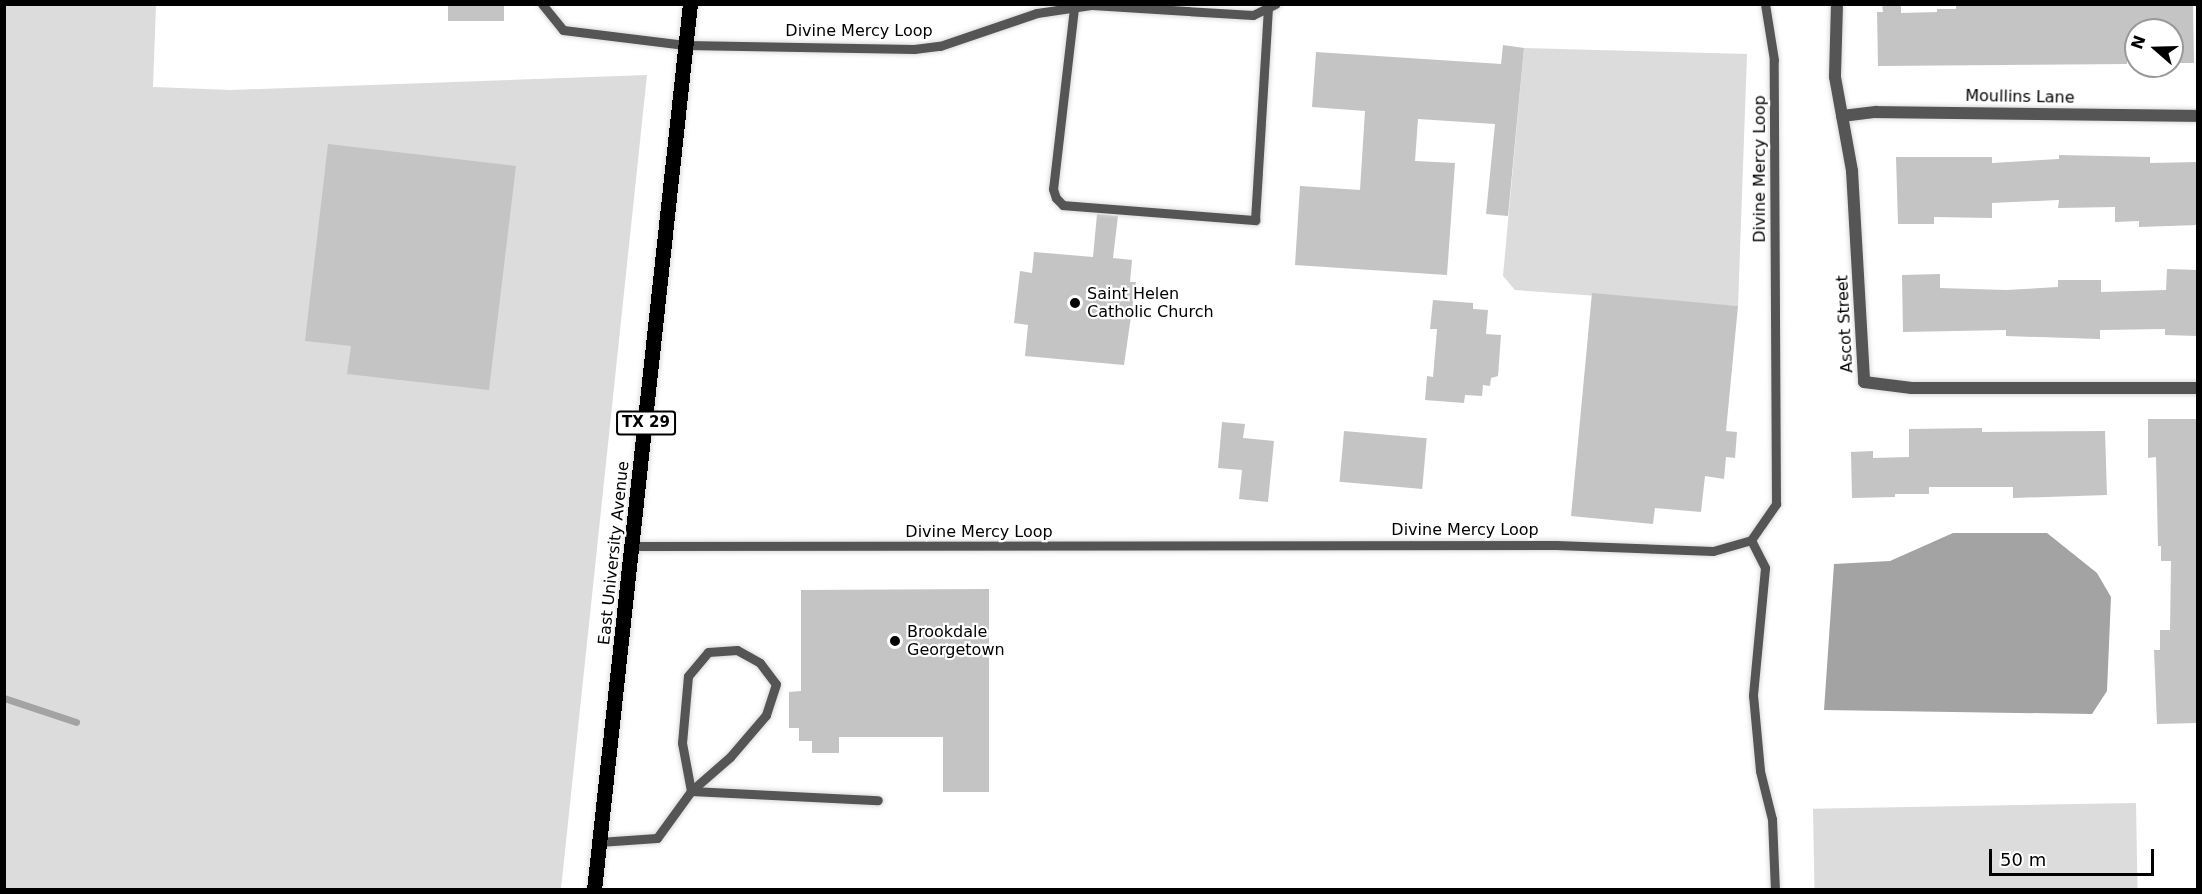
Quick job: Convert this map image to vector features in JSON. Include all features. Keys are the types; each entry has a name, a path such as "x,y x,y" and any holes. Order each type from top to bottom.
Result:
{"main road":[{"name":"East University Avenue","path":"594,890 690,4"}],"street":[{"name":"Ascot Street","path":"1837,4 1835,77 1852,171 1864,382 1912,388 2198,388"},
{"name":"Moullins Lane","path":"1842,116 1876,112 2198,116"}],"lane":[{"name":"Divine Mercy Loop","path":"542,4 563,30 685,45 914,49 940,46 1037,13 1092,5 1252,15 1272,7"},
{"name":"Divine Mercy Loop","path":"633,546 1556,544 1713,551 1751,540 1776,504 1774,60 1765,4"},
{"path":"1074,8 1053,189 1056,198 1063,205 1255,220 1272,7"},
{"path":"1751,540 1765,568 1753,695 1760,771 1772,819 1775,890"},
{"path":"599,842 657,838 691,791 730,757 766,715 776,684 760,663 737,650 708,652 688,676 682,743 691,791"},
{"path":"691,791 878,800"}],"shaded area":[{"path":"5,5 156,5 153,87 231,90 647,75 561,889 5,890"},
{"path":"1524,48 1747,54 1738,306 1515,290 1503,276"},
{"path":"1953,533 2047,533 2097,573 2111,597 2107,691 2092,714 1824,710 1834,564 1890,561"},
{"path":"2136,803 2138,889 1814,890 1813,809"}],"building":[{"path":"448,4 504,4 504,21 448,21"},
{"path":"1882,4 1901,4 1901,13 1956,9 1956,4 2193,4 2194,63 2184,63 2184,18 2124,18 2124,64 1878,66 1877,12 1883,12"},
{"path":"1503,45 1524,48 1508,216 1486,214 1495,124 1418,119 1415,161 1455,163 1447,275 1295,265 1300,186 1360,190 1365,111 1312,107 1316,52 1501,64"},
{"path":"328,144 516,166 489,390 347,374 351,346 305,341"},
{"path":"2059,155 2150,157 2150,163 2198,162 2198,225 2139,227 2139,221 2115,222 2115,207 2058,208 2059,200 1992,203 1992,218 1934,217 1934,224 1898,224 1896,157 1992,157 1992,163 2059,159"},
{"name":"Saint Helen Catholic Church","path":"1097,214 1118,216 1113,258 1132,260 1130,282 1136,282 1124,365 1025,356 1028,325 1014,323 1020,271 1032,273 1034,252 1093,257"},
{"path":"2167,269 2198,270 2198,336 2165,335 2165,329 2100,330 2100,339 2006,336 2006,330 1903,332 1902,275 1940,274 1940,288 2006,290 2058,287 2058,280 2101,280 2101,292 2166,290"},
{"path":"1592,293 1738,306 1726,431 1737,432 1735,458 1726,457 1724,479 1705,476 1701,512 1655,508 1653,524 1571,516"},
{"path":"1433,300 1473,303 1473,309 1488,310 1486,334 1501,335 1498,376 1491,378 1490,386 1483,385 1482,396 1465,395 1464,403 1425,400 1427,376 1433,377 1437,329 1430,329"},
{"path":"2148,419 2198,419 2198,723 2157,724 2154,650 2160,650 2160,630 2170,630 2171,561 2161,561 2161,546 2158,546 2156,457 2148,458"},
{"path":"1222,422 1245,424 1243,438 1274,441 1268,502 1239,499 1242,470 1218,468"},
{"path":"1982,428 1982,432 2105,431 2107,495 2013,498 2013,487 1929,487 1929,494 1852,498 1851,452 1873,451 1873,458 1909,457 1909,429"},
{"path":"1344,431 1427,438 1422,489 1340,482"},
{"name":"Brookdale Georgetown","path":"989,589 989,792 943,792 943,737 839,737 839,753 812,753 812,741 799,741 799,728 789,728 789,692 801,691 801,590"}],"waterway":[{"path":"4,698 76,722"}],"place":[{"name":"Saint Helen Catholic Church","path":"1075,303"},
{"name":"Brookdale Georgetown","path":"895,641"}]}
